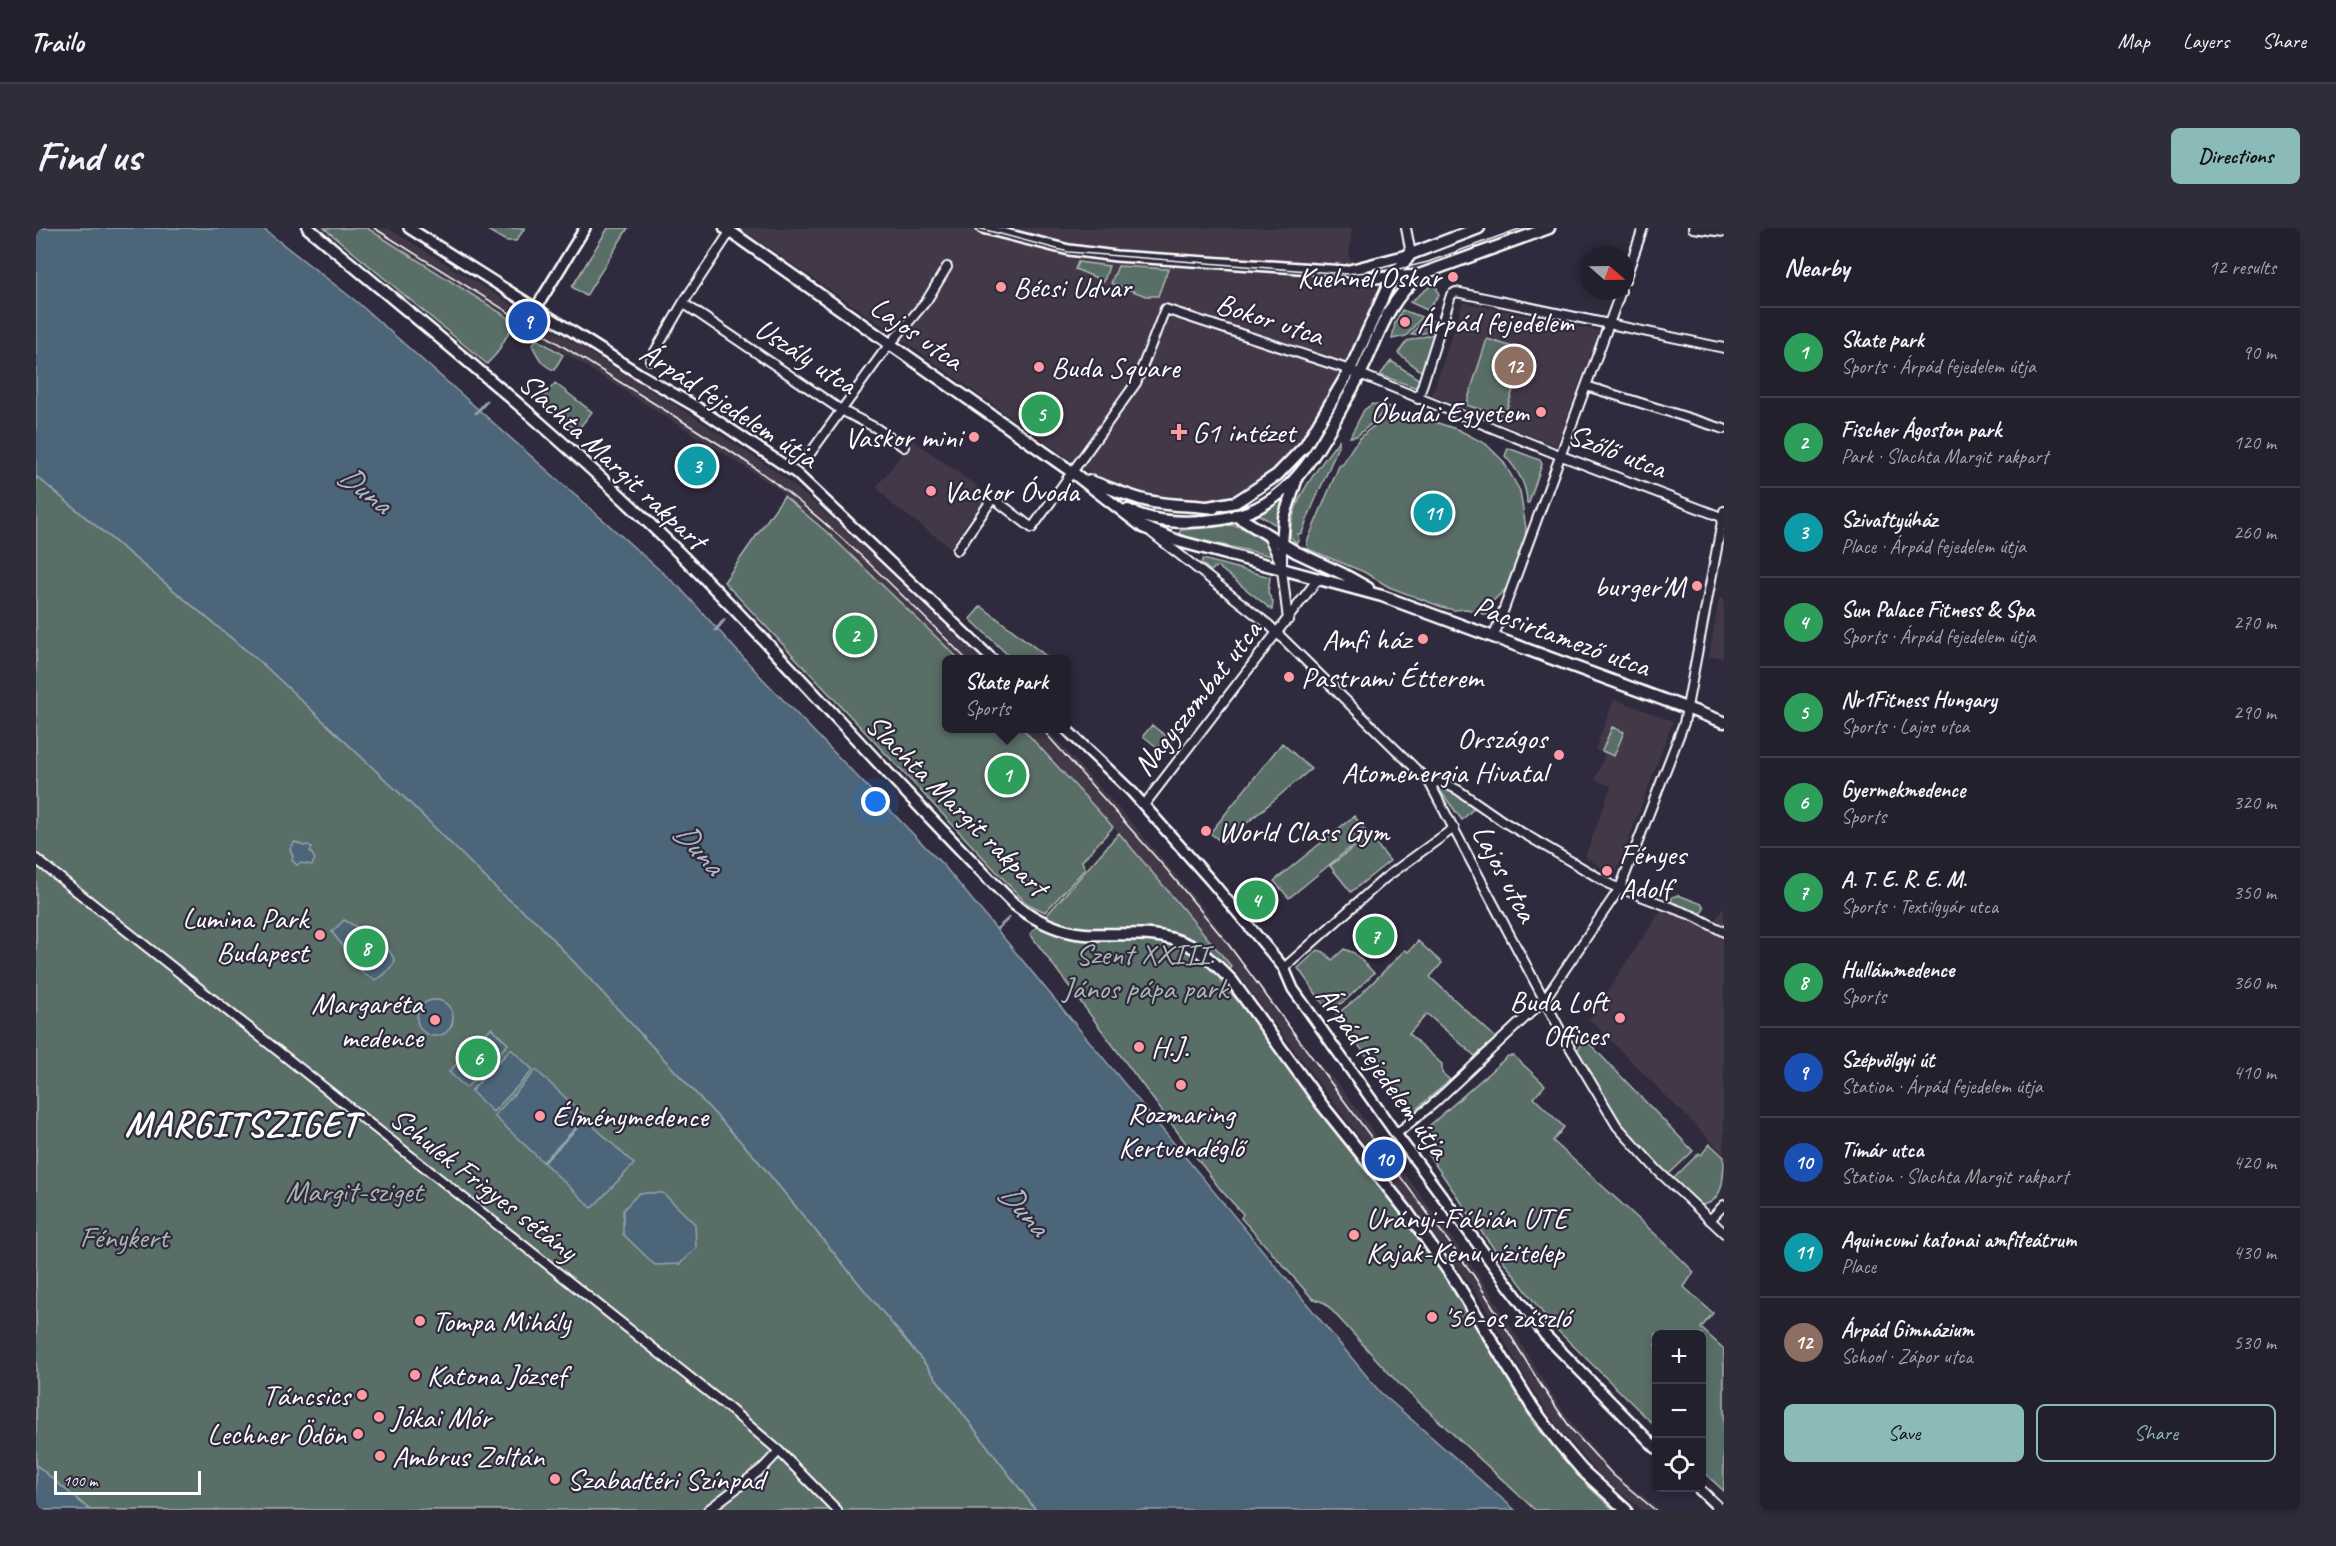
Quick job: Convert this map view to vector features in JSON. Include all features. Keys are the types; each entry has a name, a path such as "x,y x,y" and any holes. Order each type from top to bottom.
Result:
{"main road":[{"name":"Slachta Margit rakpart","path":"308,228 549,432 654,528 783,659 1014,904 1029,916 1064,931 1084,934 1134,933 1161,936 1182,942 1200,952 1217,966 1232,981 1322,1105 1406,1210 1454,1279 1533,1408 1559,1443 1582,1470 1626,1510"},
{"path":"1411,254 1479,228"},
{"path":"1419,275 1549,228"},
{"name":"Lajos utca","path":"727,230 1077,475 1143,527 1178,541"},
{"name":"Nagyszombat utca","path":"1109,501 1134,513 1166,521 1187,522 1239,517 1275,499 1298,477 1333,424 1384,293 1392,277 1411,254"},
{"name":"Nagyszombat utca","path":"1208,507 1236,502 1277,475 1305,446 1354,373 1390,306 1404,288 1419,275"},
{"name":"Lajos utca","path":"1077,475 1126,495 1152,502 1184,507 1208,507"},
{"name":"Nagyszombat utca","path":"1282,544 1286,510 1298,477"},
{"name":"Pacsirtamező utca","path":"1208,507 1239,517 1282,544 1382,596"},
{"name":"Pacsirtamező utca","path":"1178,541 1382,596 1724,722"}],"street":[{"name":"Árpád fejedelem útja","path":"409,228 641,375 700,409 796,473 988,655"},
{"path":"536,308 585,228"},
{"path":"982,228 1069,250 1116,256 1345,271 1375,278 1419,275"},
{"path":"1345,271 1411,254 1406,228"},
{"path":"1634,254 1643,228"},
{"path":"1693,228 1724,232"},
{"path":"650,360 727,230"},
{"path":"809,455 891,344 927,300 947,267"},
{"path":"1375,278 1384,285 1384,293"},
{"path":"1418,399 1451,295 1462,292 1724,348"},
{"path":"1494,636 1618,300"},
{"name":"Uszály utca","path":"683,303 841,410 876,428 904,447"},
{"name":"Bokor utca","path":"1077,475 1136,382 1165,309 1354,373"},
{"name":"Szőlő utca","path":"1354,373 1559,455 1724,516"},
{"path":"1586,386 1724,429"},
{"path":"957,550 993,498 1032,528 1077,475"},
{"path":"1396,1134 1432,1105 1544,1000 1620,888 1677,742 1688,707 1724,516"},
{"name":"Lajos utca","path":"1143,527 1225,590 1277,634 1428,782 1544,1000 1617,1126 1658,1172 1724,1233"},
{"name":"Nagyszombat utca","path":"1268,535 1282,570"},
{"name":"Nagyszombat utca","path":"1282,544 1282,570 1288,620"},
{"name":"Nagyszombat utca","path":"1144,805 1318,579"},
{"name":"Árpád fejedelem útja","path":"1069,733 1144,805 1284,968 1293,989 1396,1134 1545,1335 1652,1444"},
{"path":"1428,782 1444,783 1458,790 1504,822 1620,888 1694,916 1724,932"},
{"path":"1284,968 1385,878 1454,828"},
{"name":"Schulek Frigyes sétány","path":"36,859 731,1410 779,1451 837,1510"},
{"path":"1710,1220 1724,1205"},
{"path":"708,1510 763,1468 779,1451"},
{"path":"1702,1492 1721,1510"}],"shaded area":[{"path":"367,228 388,228 691,415 777,472 831,517 977,655 955,655 776,487"},
{"path":"739,228 1352,228 1349,257 1380,293 1347,363 1298,448 1272,475 1230,500 1191,503 1161,499 1132,491 1101,479 1073,462 870,317"},
{"path":"1463,302 1599,331 1556,446 1432,395"},
{"name":"Vackor Óvoda","path":"913,440 988,494 950,547 893,505 876,487"},
{"path":"1719,598 1724,598 1724,657 1709,657"},
{"path":"1614,699 1673,721 1615,876 1585,857 1611,786 1595,780 1605,754 1595,750"},
{"path":"1027,733 1050,733 1133,824 1210,916 1316,1061 1339,1085 1440,1221 1489,1290 1546,1385 1575,1428 1614,1473 1660,1510 1642,1510 1605,1481 1563,1434 1534,1393 1479,1297 1232,967 1119,833"},
{"path":"1724,906 1724,1154 1589,1019 1661,910 1665,909 1709,930"}],"green space":[{"path":"324,228 367,228 515,322 497,353 487,364"},
{"path":"484,228 525,228 516,241 506,241"},
{"path":"608,228 628,228 586,296 572,287"},
{"path":"1078,262 1109,266 1104,281 1075,269"},
{"path":"1118,266 1168,269 1158,296 1146,296 1111,283"},
{"path":"1432,285 1437,288 1439,295 1427,310 1410,302"},
{"path":"1402,310 1422,317 1406,336 1392,339 1395,323"},
{"path":"1425,318 1438,323 1435,331 1411,335"},
{"path":"1434,334 1422,372 1398,353 1407,341"},
{"path":"537,339 563,355 554,370 543,363 536,353 532,345"},
{"path":"1487,339 1526,351 1504,417 1466,405"},
{"path":"1391,361 1420,380 1417,388 1380,375"},
{"path":"555,383 592,412 577,431 540,402"},
{"path":"1372,404 1390,407 1357,436 1350,437 1364,410"},
{"path":"1407,416 1459,430 1486,444 1503,461 1520,491 1526,528 1525,541 1510,585 1492,602 1487,615 1467,609 1454,610 1442,607 1389,587 1364,572 1308,549 1307,542 1339,466 1343,464 1348,454 1368,430 1386,420"},
{"path":"1339,440 1296,543 1290,536 1300,497"},
{"path":"1508,448 1540,460 1542,464 1529,503 1527,503 1520,477 1505,456"},
{"name":"Margit-sziget","path":"36,476 264,665 405,798 501,893 537,922 755,1157 923,1361 1036,1510 90,1510 36,1465"},
{"path":"784,496 829,534 955,655 942,655 942,733 1027,733 1113,827 1082,861 1085,869 1045,912 1026,903 724,582"},
{"path":"1285,497 1278,526 1259,515"},
{"path":"1231,525 1244,528 1262,539 1272,556 1182,536 1179,533 1181,530"},
{"path":"1203,559 1270,577 1268,593 1273,602 1272,610 1217,566 1211,571 1201,563"},
{"path":"981,606 1045,655 1008,655 970,619"},
{"path":"1152,725 1172,741 1163,752 1143,736"},
{"path":"1612,727 1624,732 1614,756 1602,751"},
{"path":"1282,743 1311,769 1223,843 1210,833"},
{"path":"1444,787 1476,806 1462,820 1439,789"},
{"path":"1354,816 1368,833 1289,898 1274,881"},
{"name":"Szent XXIII. János pápa park","path":"1119,833 1232,967 1220,981 1239,1002 1320,1111 1444,1266 1534,1424 1588,1486 1614,1510 1535,1510 1399,1384 1325,1303 1312,1298 1241,1218 1243,1214 1220,1189 1030,934"},
{"path":"1369,835 1390,861 1351,892 1330,866"},
{"path":"1678,895 1702,904 1704,907 1702,913 1699,914 1672,904 1672,897"},
{"path":"1418,941 1442,963 1430,977 1496,1038 1475,1056 1427,1014 1409,1034 1442,1064 1442,1073 1450,1080 1413,1112 1408,1112 1336,1015 1357,998 1405,950 1408,952"},
{"path":"1344,949 1354,953 1374,973 1345,1001 1328,1011 1298,968 1318,950 1324,952 1332,960"},
{"path":"1586,1040 1693,1151 1668,1175 1619,1122 1576,1051"},
{"path":"1508,1056 1514,1056 1545,1085 1534,1098 1564,1127 1553,1141 1694,1272 1684,1287 1713,1313 1701,1328 1703,1330 1652,1330 1652,1423 1551,1324 1483,1234 1428,1154 1436,1147 1427,1131 1428,1127"},
{"path":"1710,1144 1724,1157 1723,1180 1714,1200 1700,1205 1673,1179 1699,1153 1701,1155"},
{"path":"1706,1333 1724,1349 1724,1491 1706,1475"}],"water":[{"name":"Duna","path":"36,228 262,228 357,302 680,588 762,678 945,867 1380,1392 1515,1510 1036,1510 923,1361 755,1157 537,922 501,893 405,798 264,665 36,476"},
{"path":"295,842 312,848 310,851 315,859 312,865 300,863 297,865 292,860 290,849"},
{"path":"344,920 374,937 392,954 395,962 384,975 375,980 364,974 332,932"},
{"name":"Margaréta medence","path":"435,1000 448,1005 453,1018 448,1031 435,1036 422,1031 417,1018 422,1005"},
{"path":"491,1028 508,1044 466,1088 449,1072"},
{"path":"511,1049 533,1070 493,1112 471,1091"},
{"name":"Élménymedence","path":"536,1070 586,1117 543,1162 494,1116"},
{"path":"586,1119 634,1164 592,1208 544,1163"},
{"path":"639,1193 663,1193 695,1224 696,1248 680,1264 655,1265 623,1234 623,1210"},
{"path":"36,1465 90,1510 36,1510"}],"waterway":[{"path":"476,413 487,401"},
{"path":"716,630 724,620"},
{"path":"997,929 1009,918"}],"tram line":[{"path":"374,228 727,449 760,472 792,496 852,548 962,655"},
{"path":"978,228 1068,252 1346,274 1399,269 1428,262 1522,228"},
{"path":"1045,733 1168,871 1228,944 1474,1276 1542,1387 1572,1430 1613,1475 1655,1510"}],"place":[{"name":"Kuehnel Oskar","path":"1453,277"},
{"name":"Bécsi Udvar","path":"1001,287"},
{"name":"Szépvölgyi út","path":"528,321"},
{"name":"Árpád fejedelem","path":"1405,322"},
{"name":"Árpád Gimnázium","path":"1514,366"},
{"name":"Buda Square","path":"1039,367"},
{"name":"Óbudai Egyetem","path":"1541,412"},
{"name":"Nr1Fitness Hungary","path":"1041,414"},
{"name":"G1 intézet","path":"1179,432"},
{"name":"Vaskor mini","path":"974,437"},
{"name":"Szivattyúház","path":"697,466"},
{"name":"Vackor Óvoda","path":"931,491"},
{"name":"Aquincumi katonai amfiteátrum","path":"1433,513"},
{"name":"burger'M","path":"1697,586"},
{"name":"Fischer Ágoston park","path":"855,635"},
{"name":"Amfi ház","path":"1423,639"},
{"name":"Pastrami Étterem","path":"1289,677"},
{"name":"Országos Atomenergia Hivatal","path":"1559,755"},
{"name":"Skate park","path":"1007,775"},
{"name":"World Class Gym","path":"1206,831"},
{"name":"Fényes Adolf","path":"1607,871"},
{"name":"Sun Palace Fitness & Spa","path":"1256,900"},
{"name":"Lumina Park Budapest","path":"320,935"},
{"name":"A. T. E. R. E. M.","path":"1375,936"},
{"name":"Hullámmedence","path":"366,948"},
{"name":"Buda Loft Offices","path":"1620,1018"},
{"name":"Margaréta medence","path":"435,1020"},
{"name":"H.J.","path":"1139,1047"},
{"name":"Gyermekmedence","path":"478,1058"},
{"name":"Rozmaring Kertvendéglő","path":"1181,1085"},
{"name":"Élménymedence","path":"540,1116"},
{"name":"Tímár utca","path":"1384,1159"},
{"name":"Urányi-Fábián UTE Kajak-Kenu vízitelep","path":"1354,1235"},
{"name":"'56-os zászló","path":"1432,1317"},
{"name":"Tompa Mihály","path":"420,1321"},
{"name":"Katona József","path":"415,1375"},
{"name":"Táncsics","path":"362,1395"},
{"name":"Jókai Mór","path":"379,1417"},
{"name":"Lechner Ödön","path":"358,1434"},
{"name":"Ambrus Zoltán","path":"380,1456"},
{"name":"Szabadtéri Színpad","path":"555,1479"}],"district":[{"name":"MARGITSZIGET","path":"242,1124"}],"park label":[{"name":"Fénykert","path":"124,1237"}]}
